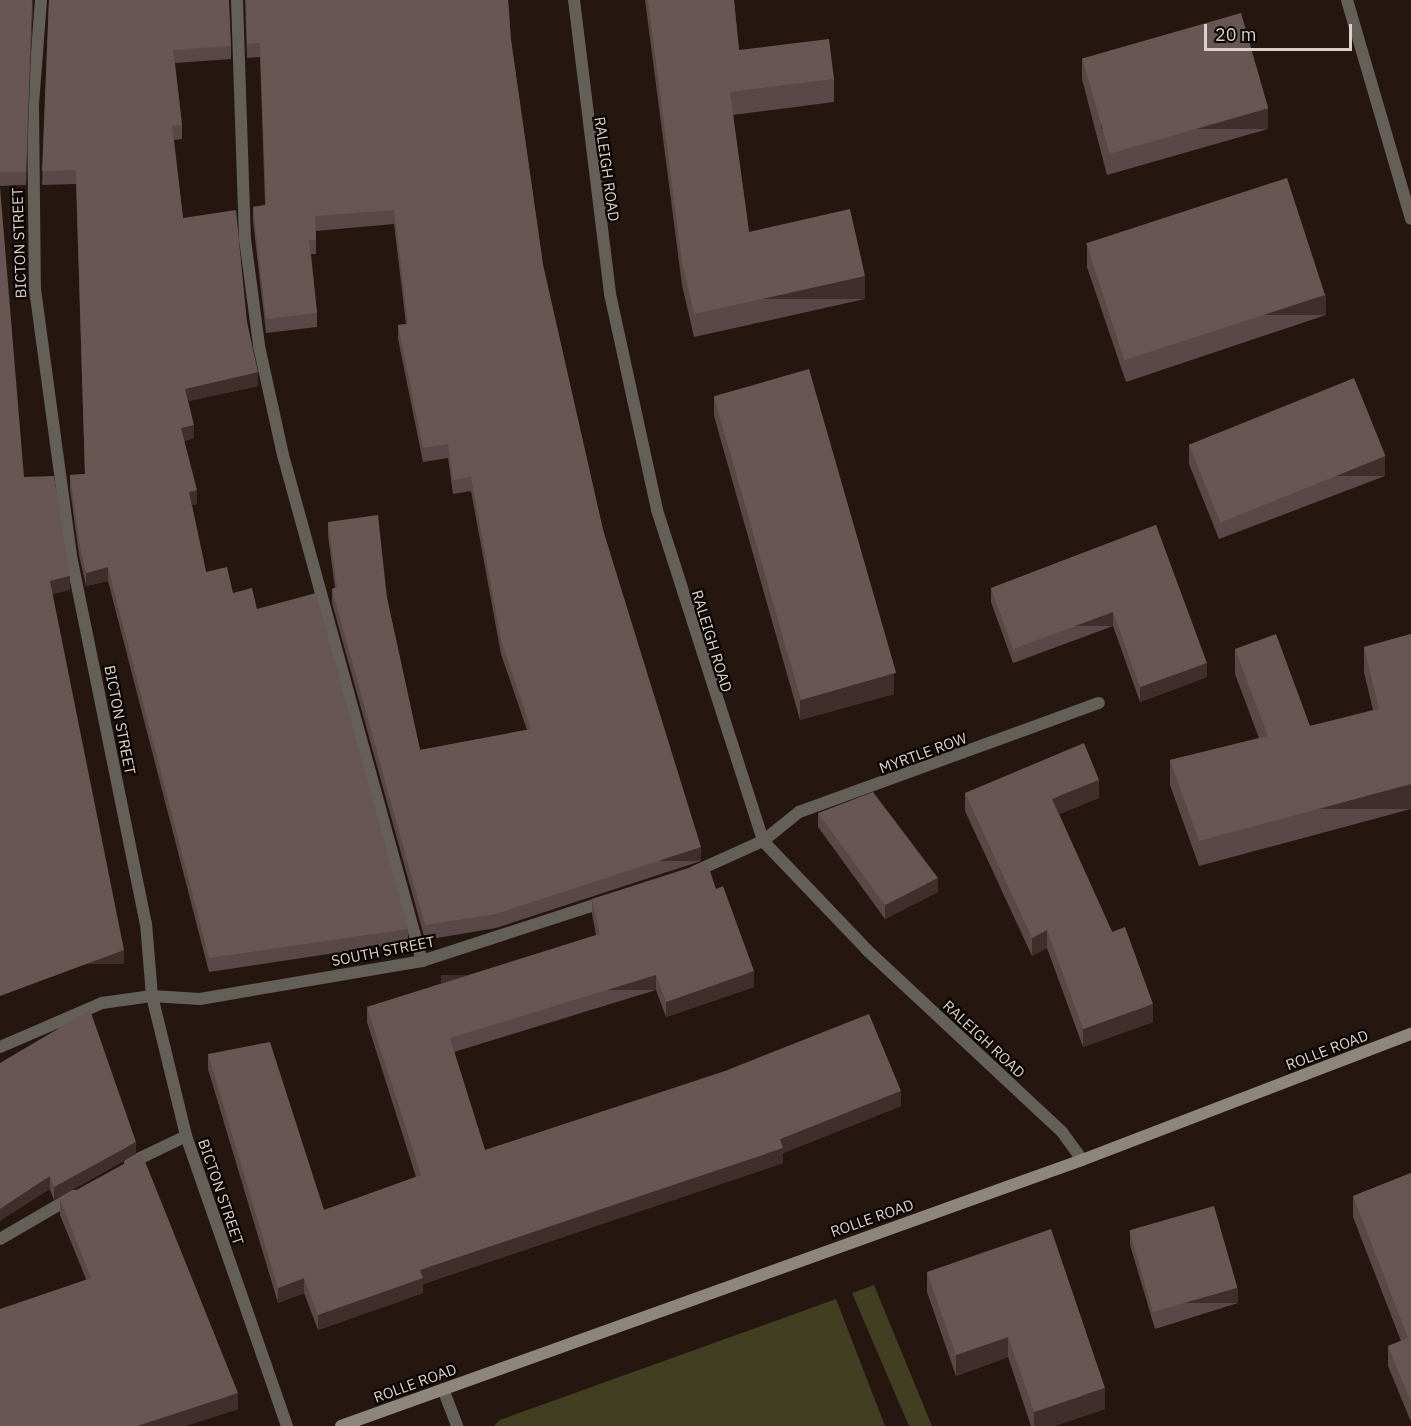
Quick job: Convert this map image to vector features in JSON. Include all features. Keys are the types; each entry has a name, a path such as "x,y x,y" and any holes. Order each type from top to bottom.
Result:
{"main road":[{"name":"ROLLE ROAD","path":"341,1426 1082,1160 1411,1034"}],"street":[{"name":"BICTON STREET","path":"41,0 33,105 34,289 71,556 146,923 152,996 186,1136 287,1426"},
{"path":"237,0 245,239 259,346 283,455 422,961"},
{"name":"RALEIGH ROAD","path":"574,0 610,294 657,510 763,841 867,950 1062,1132 1082,1160"},
{"path":"1347,0 1411,219"},
{"name":"MYRTLE ROW","path":"763,841 799,812 1099,704"},
{"path":"678,877 763,841"},
{"name":"SOUTH STREET","path":"0,1047 102,1003 152,996 201,999 422,961 622,896"},
{"path":"114,1173 186,1136"},
{"path":"0,1239 85,1190"},
{"path":"443,1389 457,1426"}],"shaded area":[{"path":"874,1285 932,1426 909,1426 852,1293"},
{"path":"836,1299 885,1426 494,1426 500,1420"}],"building":[{"path":"0,0 32,0 26,172 0,172"},
{"path":"49,0 229,0 231,46 173,50 182,125 172,126 183,218 236,210 247,322 258,372 185,389 194,425 181,428 197,490 189,492 206,572 227,567 233,593 252,588 257,609 316,593 408,929 209,958 108,567 86,573 79,541 70,475 85,474 76,170 42,171"},
{"path":"246,0 508,0 511,40 543,265 603,530 701,847 496,914 425,925 332,589 337,587 328,522 378,515 387,598 420,750 531,729 501,640 471,477 453,480 448,444 423,448 398,325 408,324 394,210 315,216 316,240 309,240 317,313 266,319 253,207 266,205 260,43 247,44"},
{"path":"648,0 734,0 739,50 829,39 834,79 730,92 749,232 850,209 865,276 694,314 682,262"},
{"path":"1241,13 1268,108 1110,154 1082,58"},
{"path":"1287,178 1325,295 1124,360 1086,243"},
{"path":"0,187 24,477 54,476 70,576 50,581 124,950 0,996"},
{"path":"809,369 896,673 801,700 714,396"},
{"path":"1354,378 1385,456 1220,523 1189,445"},
{"path":"1156,525 1207,663 1140,687 1113,612 1013,649 991,588"},
{"path":"1276,634 1310,726 1379,709 1364,647 1411,634 1411,784 1199,841 1170,760 1268,736 1235,649"},
{"path":"1084,743 1099,780 1052,799 1112,932 1125,927 1153,1004 1083,1029 1047,930 1032,938 965,793"},
{"path":"873,792 938,878 885,905 818,813"},
{"path":"707,862 716,889 723,886 754,971 666,1002 656,975 450,1038 485,1150 725,1071 869,1014 901,1091 780,1139 783,1148 420,1270 423,1278 318,1315 304,1278 278,1288 208,1054 270,1042 324,1210 421,1175 367,1007 600,934 592,899"},
{"path":"90,1010 136,1142 54,1187 50,1176 0,1209 0,1063"},
{"path":"142,1154 238,1393 137,1426 0,1426 0,1309 91,1278 60,1199"},
{"path":"1411,1173 1411,1402 1388,1346 1408,1338 1353,1196"},
{"path":"1214,1206 1237,1288 1153,1312 1129,1230"},
{"path":"1051,1229 1105,1388 1034,1412 1008,1337 956,1355 927,1272"}]}
